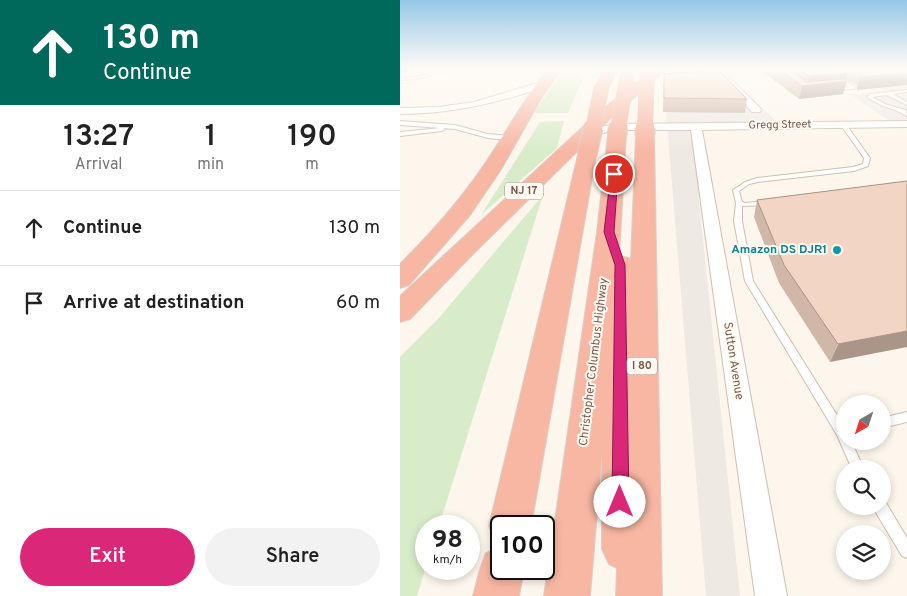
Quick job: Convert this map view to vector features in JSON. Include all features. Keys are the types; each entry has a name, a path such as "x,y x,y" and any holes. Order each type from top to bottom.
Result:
{"highway":[{"path":"400,279 426,252 480,186 536,97"},
{"path":"512,515 583,147 600,97"},
{"name":"NJ 17","path":"400,312 471,241 583,147 625,97"},
{"name":"Christopher Columbus Highway","path":"632,97 638,132 639,596"},
{"name":"Christopher Columbus Highway","path":"567,596 609,232 638,132 646,97"},
{"path":"609,232 620,265 620,502 627,596"},
{"path":"400,270 426,252"},
{"path":"496,596 500,580"}],"street":[{"path":"400,111 448,110 507,97"},
{"path":"742,97 756,110"},
{"path":"495,101 530,106"},
{"name":"Gregg Street","path":"613,109 617,116 627,121 638,132"},
{"name":"Gregg Street","path":"583,147 600,130 616,126 638,132 696,126 907,124"},
{"name":"Sutton Avenue","path":"696,126 771,596"}],"lane":[{"path":"869,97 885,106 906,112"},
{"path":"895,97 907,104"},
{"path":"400,124 455,126 478,134 512,134"},
{"path":"836,421 749,282 738,221 739,202 736,190 747,183 854,169 866,165 867,158 843,124"},
{"path":"400,134 455,126"},
{"path":"739,202 745,205 773,202"},
{"path":"891,421 907,417"},
{"path":"885,515 907,551"}],"shaded area":[{"path":"665,97 751,97 779,124 691,124 740,596 706,596"},
{"path":"854,97 907,97 907,125 894,124"}],"green space":[{"path":"545,97 575,97 568,113 534,113"},
{"path":"564,121 557,148 481,215 540,122"},
{"path":"543,195 442,515 415,515 415,580 422,580 417,596 400,596 400,357 438,319"}],"building":[{"path":"745,97 747,99 664,98"},
{"name":"Amazon DS DJR1","path":"907,181 907,331 838,344 784,265 757,200"}],"place":[{"name":"Amazon DS DJR1","path":"837,250"}],"route":[{"path":"614,174 609,232 620,265 620,502"}]}
